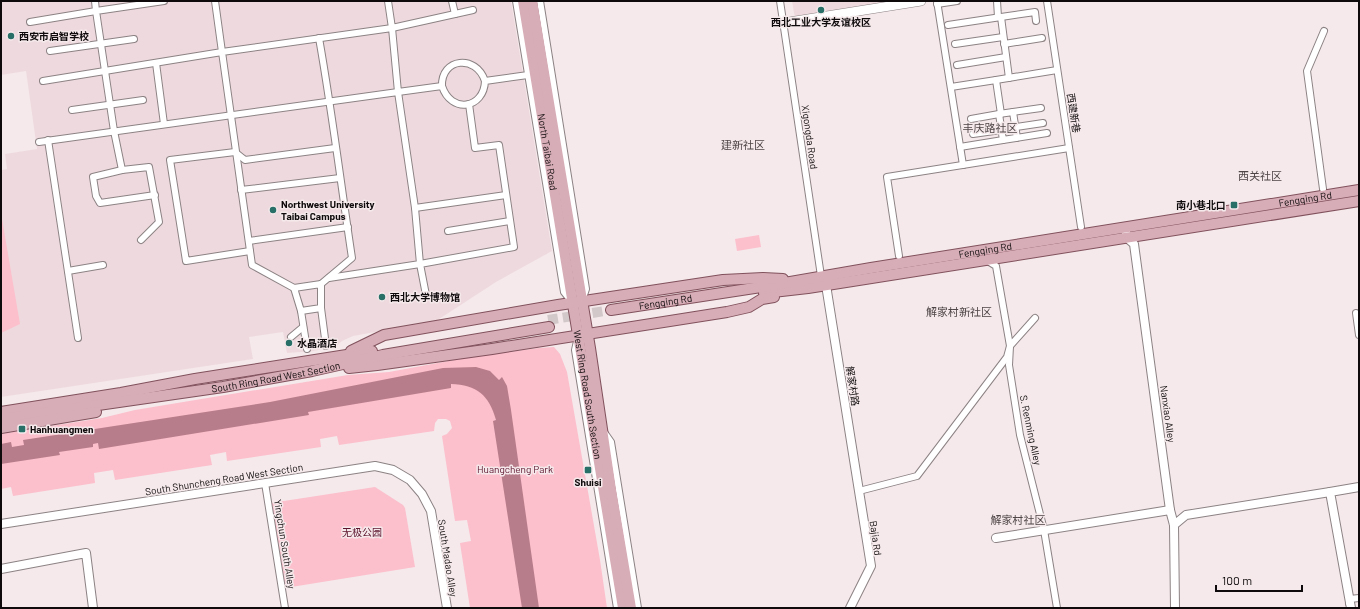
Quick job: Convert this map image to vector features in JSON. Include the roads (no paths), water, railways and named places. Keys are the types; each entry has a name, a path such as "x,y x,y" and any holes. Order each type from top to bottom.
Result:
{"main road":[{"name":"North Taibai Road","path":"523,1 532,74 577,302"},
{"name":"North Taibai Road","path":"532,1 577,302"},
{"path":"783,23 921,1"},
{"name":"Fengqing Rd","path":"1359,190 1125,227 820,279 808,288 788,289 611,314 761,287 820,279 986,260 1359,201"},
{"path":"341,356 384,335 577,302 723,280 763,278 779,279 808,276 820,279"},
{"path":"328,368 348,368 377,365 749,307 762,299 808,288"},
{"name":"West Ring Road South Section","path":"577,302 602,428 631,608"},
{"name":"South Ring Road West Section","path":"1,412 341,356 548,324 383,355 328,368 230,385 1,419"},
{"name":"West Ring Road South Section","path":"583,334 599,457 623,608"},
{"name":"South Ring Road West Section","path":"1,406 86,392 156,386"},
{"path":"1,428 100,411 132,400"}],"street":[{"path":"95,1 114,131 122,170"},
{"path":"30,22 145,2 164,1"},
{"path":"215,1 252,265 294,288 320,284 352,258 335,148 330,101 318,38"},
{"path":"388,1 398,92 415,208 420,264 426,295"},
{"path":"452,1 454,14"},
{"path":"485,81 532,74 516,1"},
{"path":"540,1 586,289 577,302"},
{"name":"Xigongda Road","path":"780,1 820,279"},
{"path":"957,1 937,3 963,165"},
{"path":"997,1 1009,78"},
{"name":"西建新巷","path":"1047,1 1081,227"},
{"path":"43,81 222,52 392,28 474,10"},
{"path":"948,25 1035,12 1036,21"},
{"path":"1323,189 1307,71 1324,30"},
{"path":"955,44 1003,36"},
{"path":"50,51 134,38"},
{"path":"1004,44 1042,38"},
{"path":"957,65 1006,57"},
{"path":"461,62 472,64 477,67 483,74 485,81 483,92 479,98 469,104 459,104 453,102 444,94 442,86 443,77 447,70 455,64 461,62"},
{"path":"156,63 164,124"},
{"path":"951,87 1057,70"},
{"path":"996,80 1003,140"},
{"path":"39,142 442,86"},
{"path":"72,110 143,100"},
{"path":"329,278 420,264 514,247 499,144 475,148 469,104"},
{"path":"971,118 1041,108"},
{"path":"1013,112 1017,138"},
{"path":"1016,128 1043,123"},
{"path":"973,134 1001,130"},
{"path":"960,147 1048,133"},
{"path":"48,140 78,338"},
{"path":"250,251 186,261 170,160 236,152 245,160 335,148"},
{"path":"899,256 887,177 1069,148"},
{"path":"141,240 159,222 155,195 149,167 122,170 93,177 96,196 100,203 155,195"},
{"path":"241,190 340,178"},
{"path":"415,208 506,195"},
{"path":"448,230 510,221"},
{"path":"249,241 348,227"},
{"name":"Nanxiao Alley","path":"1125,227 1127,238 1134,244 1170,510 1174,525 1175,608"},
{"name":"S. Renming Alley","path":"986,260 996,266 1010,346 1009,365 1020,435 1044,530 1057,608"},
{"path":"68,271 103,265"},
{"name":"解家村路","path":"820,279 859,491"},
{"path":"320,284 321,308 326,346"},
{"path":"294,288 301,311 307,349"},
{"path":"301,311 321,308"},
{"path":"1356,313 1359,335"},
{"path":"859,491 917,476 1007,357 1010,346 1034,318"},
{"path":"291,337 304,327"},
{"name":"West Ring Road South Section","path":"583,334 575,350 617,608"},
{"name":"West Ring Road South Section","path":"602,428 611,442 638,608"},
{"path":"590,443 599,457"},
{"name":"South Shuncheng Road West Section","path":"1,524 374,466 393,470 410,480 422,494 431,512"},
{"name":"Yingchun South Alley","path":"265,483 285,608"},
{"path":"1174,525 1186,515 1359,487"},
{"name":"Bajia Rd","path":"850,608 870,566 859,491"},
{"path":"1330,492 1350,604"},
{"path":"996,538 1170,510"},
{"name":"South Madao Alley","path":"431,512 447,608"},
{"path":"1,569 86,553 93,608"},
{"path":"1347,608 1359,598"}],"tunnel":[{"path":"548,320 611,310"}],"place":[{"name":"西北工业大学友谊校区","path":"821,10"},
{"name":"西安市启智学校","path":"11,36"},
{"name":"南小巷北口","path":"1234,205"},
{"name":"Northwest University Taibai Campus","path":"273,210"},
{"name":"西北大学博物馆","path":"382,297"},
{"name":"水晶酒店","path":"289,343"},
{"name":"Hanhuangmen","path":"22,429"},
{"name":"Shuisi","path":"588,470"}],"district":[{"name":"丰庆路社区","path":"990,128"},
{"name":"建新社区","path":"743,145"},
{"name":"西关社区","path":"1260,176"},
{"name":"解家村新社区","path":"959,312"},
{"name":"解家村社区","path":"1018,520"}],"park label":[{"name":"Huangcheng Park","path":"515,469"},
{"name":"无极公园","path":"362,532"}]}
